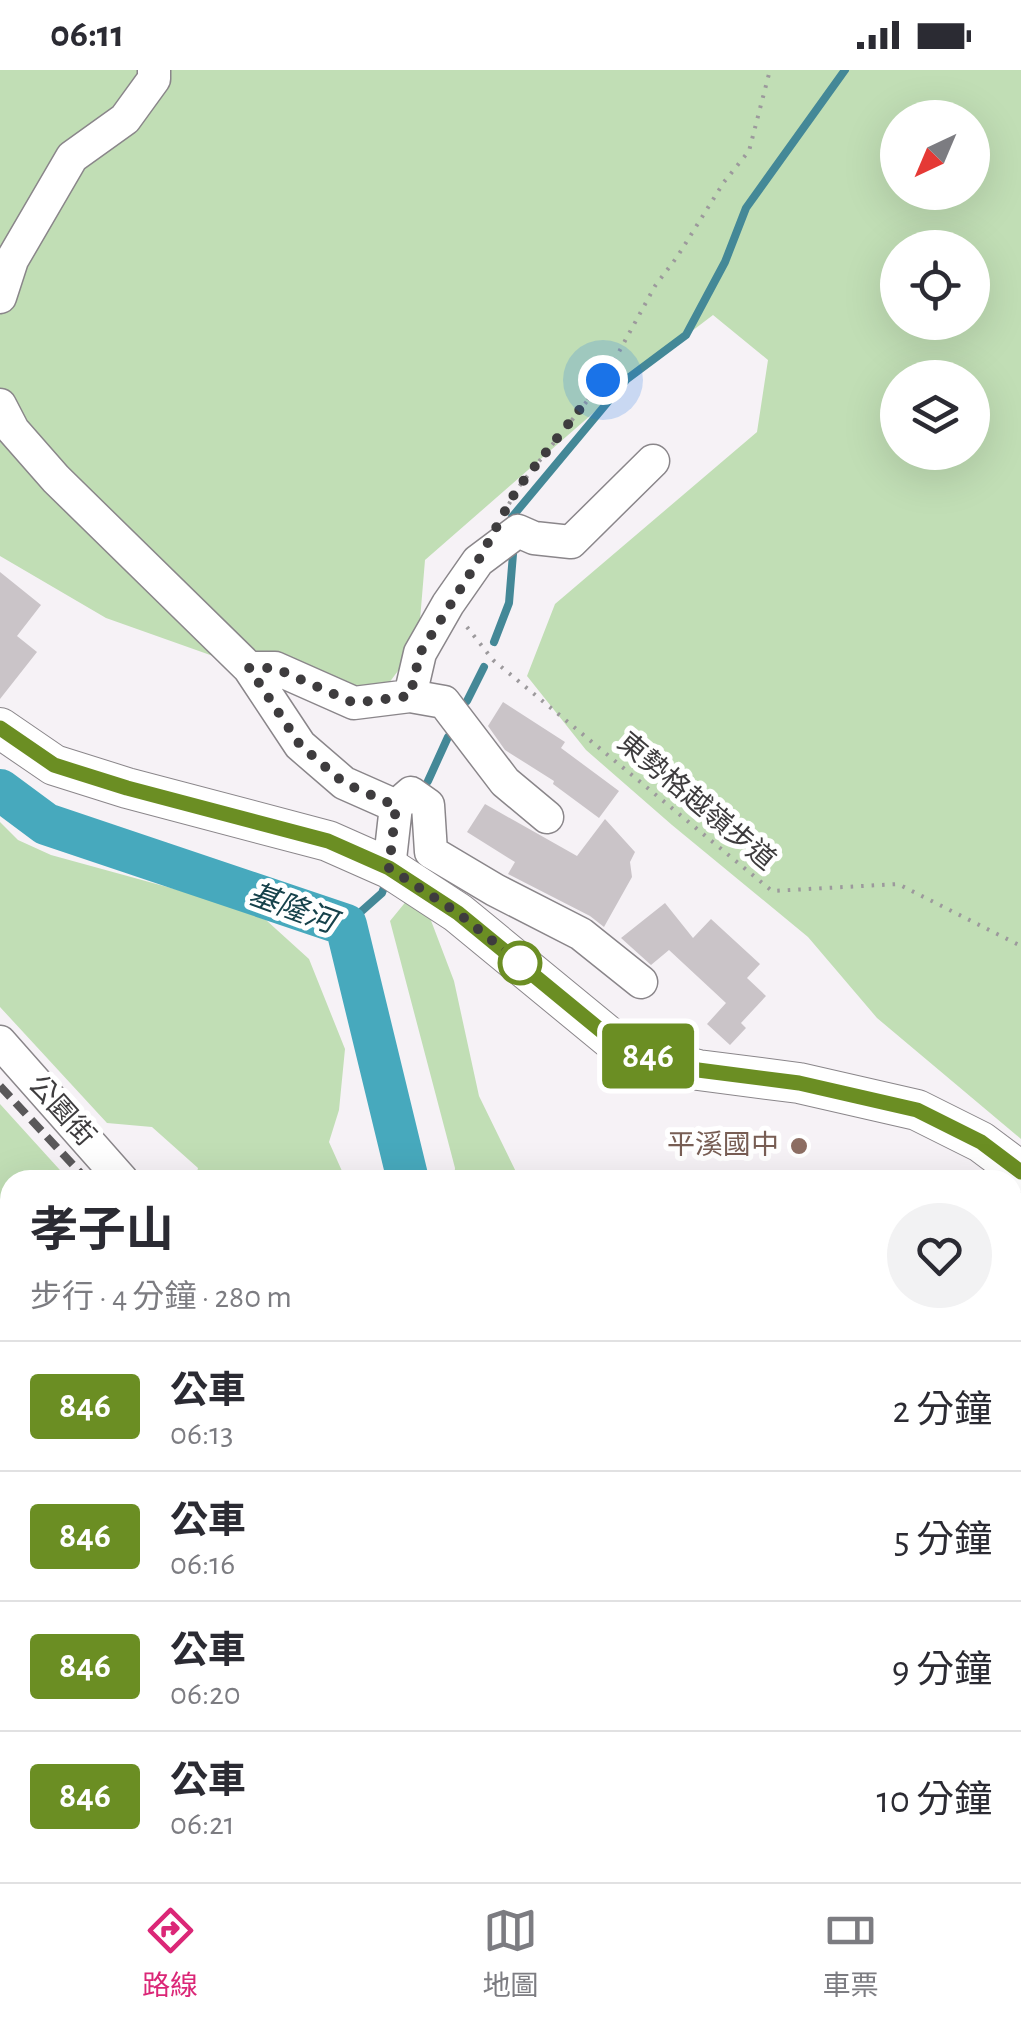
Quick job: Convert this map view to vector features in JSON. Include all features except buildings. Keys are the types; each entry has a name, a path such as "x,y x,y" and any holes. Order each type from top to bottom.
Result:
{"main road":[{"path":"0,728 54,765 328,841 397,874 458,913 610,1038 653,1059 698,1070 799,1083 917,1110 981,1142 1018,1170"}],"street":[{"path":"0,297 12,260 72,157 126,119 154,79 154,70"},
{"path":"0,405 13,430 56,479 249,668 300,745 344,783 396,806"},
{"path":"410,696 420,653 478,561 518,532 571,542 653,461"},
{"path":"249,668 275,668 354,703 410,696 444,702 505,782 547,817"},
{"path":"397,874 396,806 411,793 428,805 430,852 581,934 642,982"},
{"name":"公園街","path":"0,1042 113,1170"}],"path":[{"path":"502,518 517,489 603,380 655,286 749,151 770,70"},
{"name":"東勢格越嶺步道","path":"448,604 494,660 772,891 898,884 1021,946"}],"green space":[{"path":"0,70 1021,70 1021,1139 877,1018 808,937 586,750 527,676 555,604 757,432 768,360 713,315 654,360 425,560 418,644 380,695 317,693 106,618 0,556"},
{"path":"0,822 18,840 51,855 211,899 266,920 309,959 345,1049 339,1110 329,1142 342,1170 198,1170 152,1127 107,1123 0,1007"},
{"path":"408,899 427,910 454,981 479,1096 515,1170 455,1170 390,921"},
{"path":"0,1104 60,1170 0,1170"}],"waterway":[{"path":"512,517 627,379 686,335 725,262 746,208 845,70"},
{"path":"494,642 509,603 513,554"},
{"path":"467,701 484,667"},
{"path":"428,781 448,737"},
{"name":"基隆河","path":"0,790 46,824 346,925 406,1170"},
{"path":"346,925 382,893 386,882"}],"railway":[{"path":"0,1086 78,1170"}],"bus line":[{"name":"846","path":"0,728 54,765 328,841 389,868 458,913 610,1038 653,1059 698,1070 799,1083 917,1110 981,1142 1018,1170"}],"place":[{"name":"平溪國中","path":"799,1146"}],"route":[{"path":"520,963 458,913 389,868 396,806 344,783 300,745 249,668 275,668 354,703 410,696 420,653 478,561 517,489 603,380"}]}
